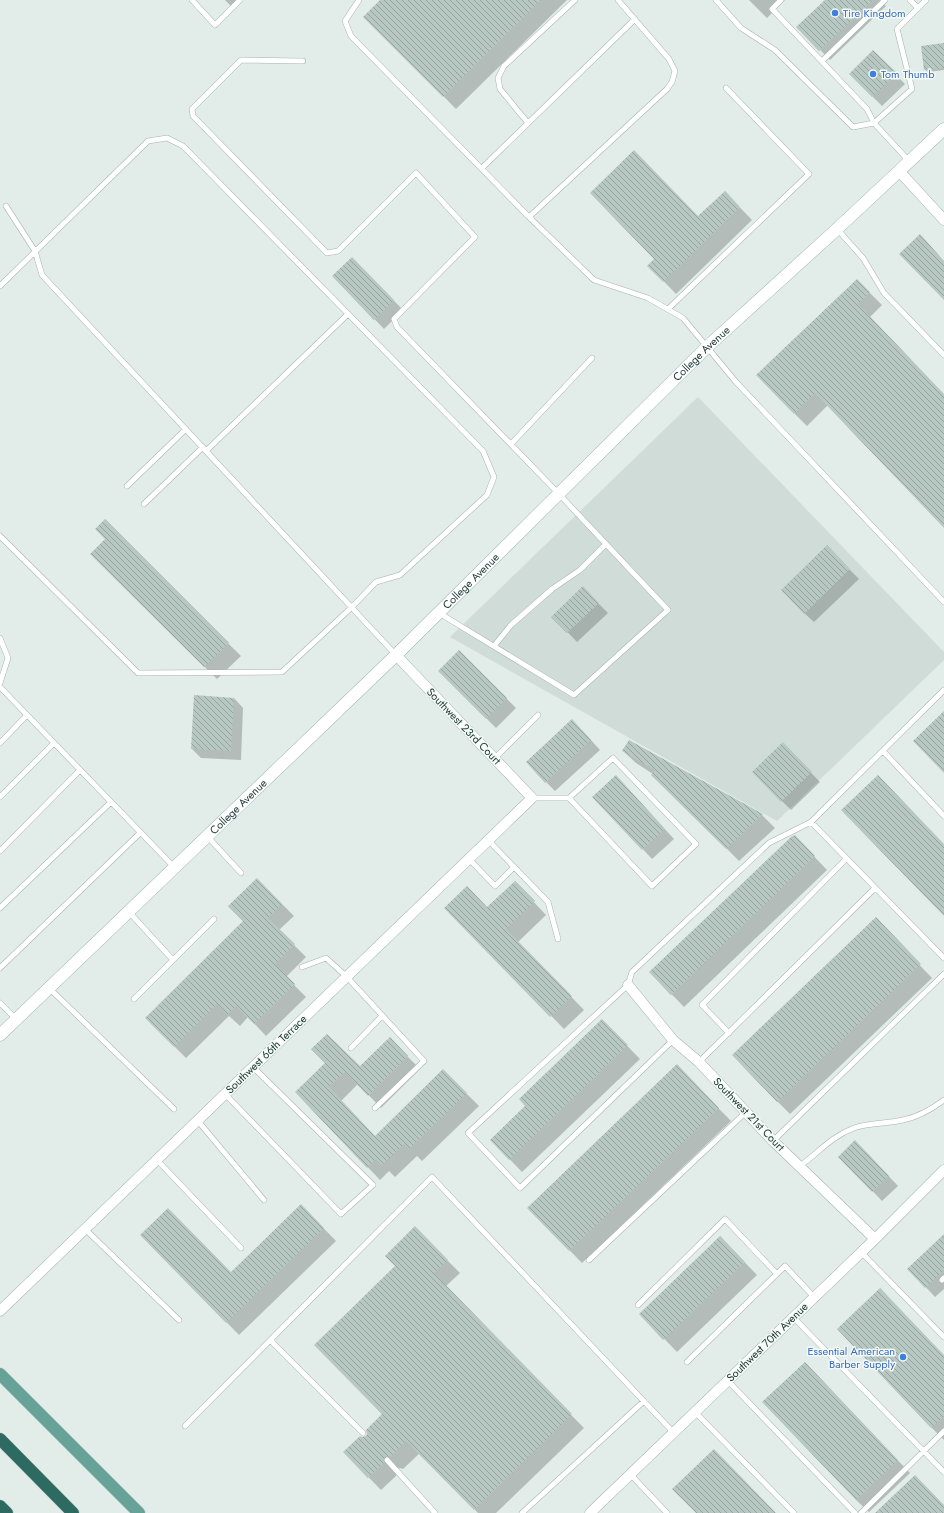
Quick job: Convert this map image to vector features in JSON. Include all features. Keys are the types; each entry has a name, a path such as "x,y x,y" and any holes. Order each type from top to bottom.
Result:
{"highway":[{"path":"0,1439 73,1513"},
{"path":"0,1506 7,1513"}],"main road":[{"path":"0,1374 139,1513"}],"street":[{"name":"College Avenue","path":"0,1035 396,655 707,347 837,230 944,129"},
{"path":"900,172 944,220"},
{"name":"Southwest 23rd Court","path":"396,655 532,798"},
{"name":"Southwest 66th Terrace","path":"0,1311 532,798"},
{"name":"Southwest 21st Court","path":"628,985 673,1040 699,1062 773,1141 874,1239"},
{"name":"Southwest 70th Avenue","path":"590,1513 944,1170"}],"lane":[{"path":"192,0 215,25 240,0"},
{"path":"359,0 345,21 351,36 594,280 648,298 683,318 736,382 944,602"},
{"path":"528,124 500,89 498,78 504,66 575,0"},
{"path":"529,216 667,89 672,82 675,71 669,59 618,0"},
{"path":"716,0 741,28 775,50 853,127 874,123 912,89 897,28 926,0"},
{"path":"781,0 772,9 867,109 874,123 910,162"},
{"path":"822,61 885,0"},
{"path":"910,0 918,8"},
{"path":"482,168 635,19"},
{"path":"303,61 241,60 192,109 193,116 327,253 338,251 416,173 475,237 394,319 397,327 559,494 668,610 574,695 439,613"},
{"path":"668,309 809,174 726,88"},
{"path":"0,286 148,141 167,138 183,146 483,452 494,477 487,495 400,575 376,582 352,607 282,672 138,673 0,536"},
{"path":"6,206 35,251 42,275 396,655"},
{"path":"837,230 863,258 884,293 944,355"},
{"path":"144,504 348,314"},
{"path":"510,444 592,358"},
{"path":"127,486 186,429"},
{"path":"494,646 511,625 552,589 580,570 606,544"},
{"path":"0,638 8,658 0,683"},
{"path":"0,687 174,868"},
{"path":"673,1040 520,1188 468,1133 628,985 632,972 769,843 811,822 944,690"},
{"path":"495,758 538,715"},
{"path":"0,743 28,716"},
{"path":"0,797 54,743"},
{"path":"883,751 944,816"},
{"path":"532,798 569,798 614,758 696,844 652,886 569,798"},
{"path":"0,851 80,770"},
{"path":"0,908 111,802"},
{"path":"811,822 944,958"},
{"path":"0,968 140,833"},
{"path":"207,836 241,873"},
{"path":"488,840 548,902 558,939"},
{"path":"729,1033 702,1005 846,858"},
{"path":"469,859 495,886 514,867"},
{"path":"699,1062 875,888"},
{"path":"128,912 173,960"},
{"path":"134,999 214,919"},
{"path":"302,968 326,958 347,977 424,1061 375,1108"},
{"path":"773,1141 944,974"},
{"path":"49,988 174,1109"},
{"path":"0,1003 16,1020"},
{"path":"351,1048 382,1016"},
{"path":"225,1094 340,1214 373,1185 253,1067"},
{"path":"800,1166 814,1156 831,1140 855,1127 903,1120 921,1114 944,1100"},
{"path":"589,1260 746,1112"},
{"path":"198,1120 264,1200"},
{"path":"157,1160 241,1248"},
{"path":"185,1426 432,1178 673,1432"},
{"path":"638,1305 725,1219 777,1274"},
{"path":"85,1228 179,1320"},
{"path":"861,1252 944,1337"},
{"path":"687,1362 785,1266 814,1297"},
{"path":"793,1317 944,1472"},
{"path":"271,1341 363,1433"},
{"path":"728,1380 855,1513"},
{"path":"522,1513 644,1401"},
{"path":"695,1412 794,1513"},
{"path":"861,1513 944,1431"},
{"path":"387,1460 435,1513"},
{"path":"630,1474 668,1513"}],"shaded area":[{"path":"698,397 944,652 944,660 777,821 450,637"}],"building":[{"path":"380,0 541,0 443,97 363,17"},
{"name":"Tire Kingdom","path":"825,0 873,0 819,51 796,27"},
{"name":"Tom Thumb","path":"944,43 944,68 924,70 921,46"},
{"name":"Tom Thumb","path":"873,50 897,73 872,97 849,74"},
{"path":"634,150 698,216 725,191 740,207 663,282 647,266 654,259 590,193"},
{"path":"920,234 944,261 944,300 899,254"},
{"path":"352,257 394,300 374,320 332,276"},
{"path":"857,279 870,292 858,304 944,394 944,528 815,393 794,414 756,375"},
{"path":"105,519 229,643 204,667 90,554 105,539 95,529"},
{"path":"827,545 850,569 804,614 781,590"},
{"path":"583,586 599,603 567,633 551,617"},
{"path":"459,650 507,698 486,719 438,671"},
{"path":"194,695 234,698 231,751 191,749"},
{"path":"944,711 944,773 913,741"},
{"path":"572,719 591,740 545,783 526,762"},
{"path":"629,740 763,814 726,849 651,775 655,770 622,751"},
{"path":"783,742 812,772 781,802 752,772"},
{"path":"616,775 665,829 642,850 592,797"},
{"path":"878,775 944,844 944,916 841,810"},
{"path":"795,835 815,856 671,995 649,972 791,837"},
{"path":"257,878 282,904 268,918 295,944 275,964 295,984 254,1024 236,1006 227,1015 217,1004 174,1047 145,1018 243,921 228,906"},
{"path":"515,881 535,901 506,929 572,996 550,1017 444,908 467,886 487,907"},
{"path":"876,917 921,964 777,1102 732,1055"},
{"path":"602,1019 628,1045 509,1160 490,1140 525,1106 519,1099"},
{"path":"327,1034 360,1066 390,1037 408,1056 368,1096 345,1072 329,1087 375,1136 443,1069 467,1093 409,1149 404,1144 382,1165 376,1159 367,1168 295,1092 325,1063 311,1049"},
{"path":"677,1064 719,1108 569,1251 527,1208"},
{"path":"855,1140 889,1176 872,1192 838,1157"},
{"path":"301,1204 324,1228 226,1323 140,1235 168,1208 231,1272"},
{"path":"415,1226 448,1260 434,1273 572,1414 474,1510 406,1441 390,1457 384,1457 384,1463 368,1478 343,1452 360,1436 366,1436 366,1430 382,1414 314,1345 395,1266 385,1256"},
{"path":"944,1234 944,1270 925,1288 907,1269"},
{"path":"720,1236 745,1262 663,1340 639,1314"},
{"path":"880,1288 944,1355 944,1416 931,1428 837,1329"},
{"path":"805,1362 898,1460 856,1500 762,1402"},
{"path":"714,1449 776,1513 696,1513 672,1489"},
{"path":"915,1475 944,1505 944,1513 875,1513"}],"place":[{"name":"Tire Kingdom","path":"835,13"},
{"name":"Tom Thumb","path":"873,74"},
{"name":"Essential American Barber Supply","path":"903,1357"}]}
